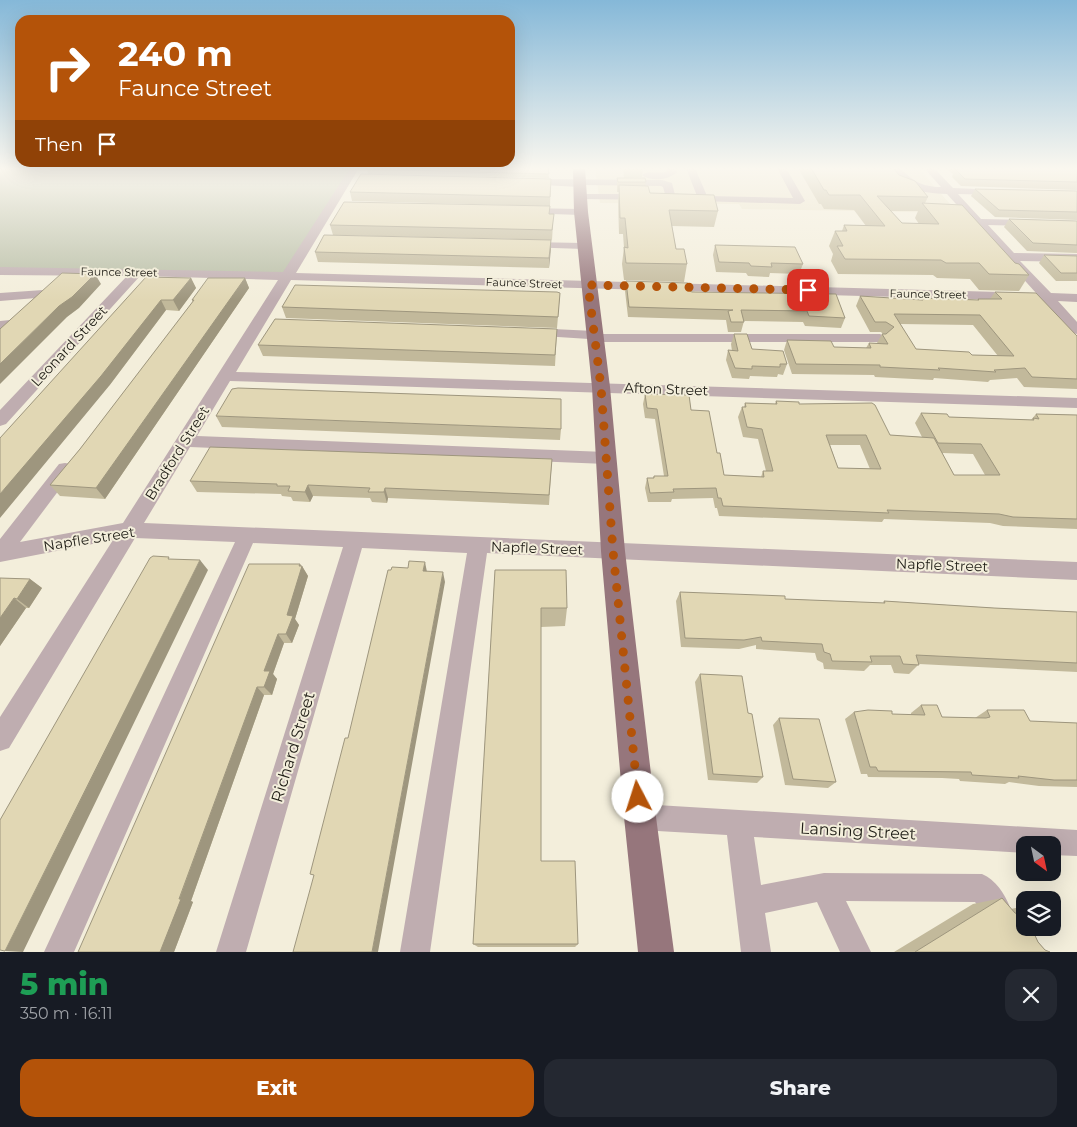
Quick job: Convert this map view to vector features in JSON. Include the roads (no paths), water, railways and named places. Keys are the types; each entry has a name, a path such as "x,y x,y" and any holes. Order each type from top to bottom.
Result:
{"main road":[{"path":"581,212 601,387 613,551 640,817 656,952"}],"street":[{"name":"Bradford Street","path":"0,739 286,276 318,239 331,212"},
{"path":"970,212 1077,330"},
{"path":"979,222 1077,224"},
{"path":"518,245 584,246"},
{"path":"1010,257 1077,258"},
{"name":"Faunce Street","path":"0,272 137,272 1077,298"},
{"path":"30,306 68,272"},
{"name":"Leonard Street","path":"0,420 137,272"},
{"path":"203,290 215,275"},
{"path":"0,297 43,294"},
{"path":"258,323 277,324"},
{"path":"522,332 595,337 880,338"},
{"name":"Afton Street","path":"224,376 1077,403"},
{"path":"184,441 606,458"},
{"path":"0,554 72,461"},
{"name":"Napfle Street","path":"0,554 98,534 129,530 1077,571"},
{"path":"58,952 248,534"},
{"name":"Richard Street","path":"231,952 354,541"},
{"path":"415,952 478,546"},
{"name":"Lansing Street","path":"640,817 1077,843"},
{"path":"739,824 756,952"},
{"path":"749,902 824,887 982,888 996,907"},
{"path":"824,887 856,952"}]}
